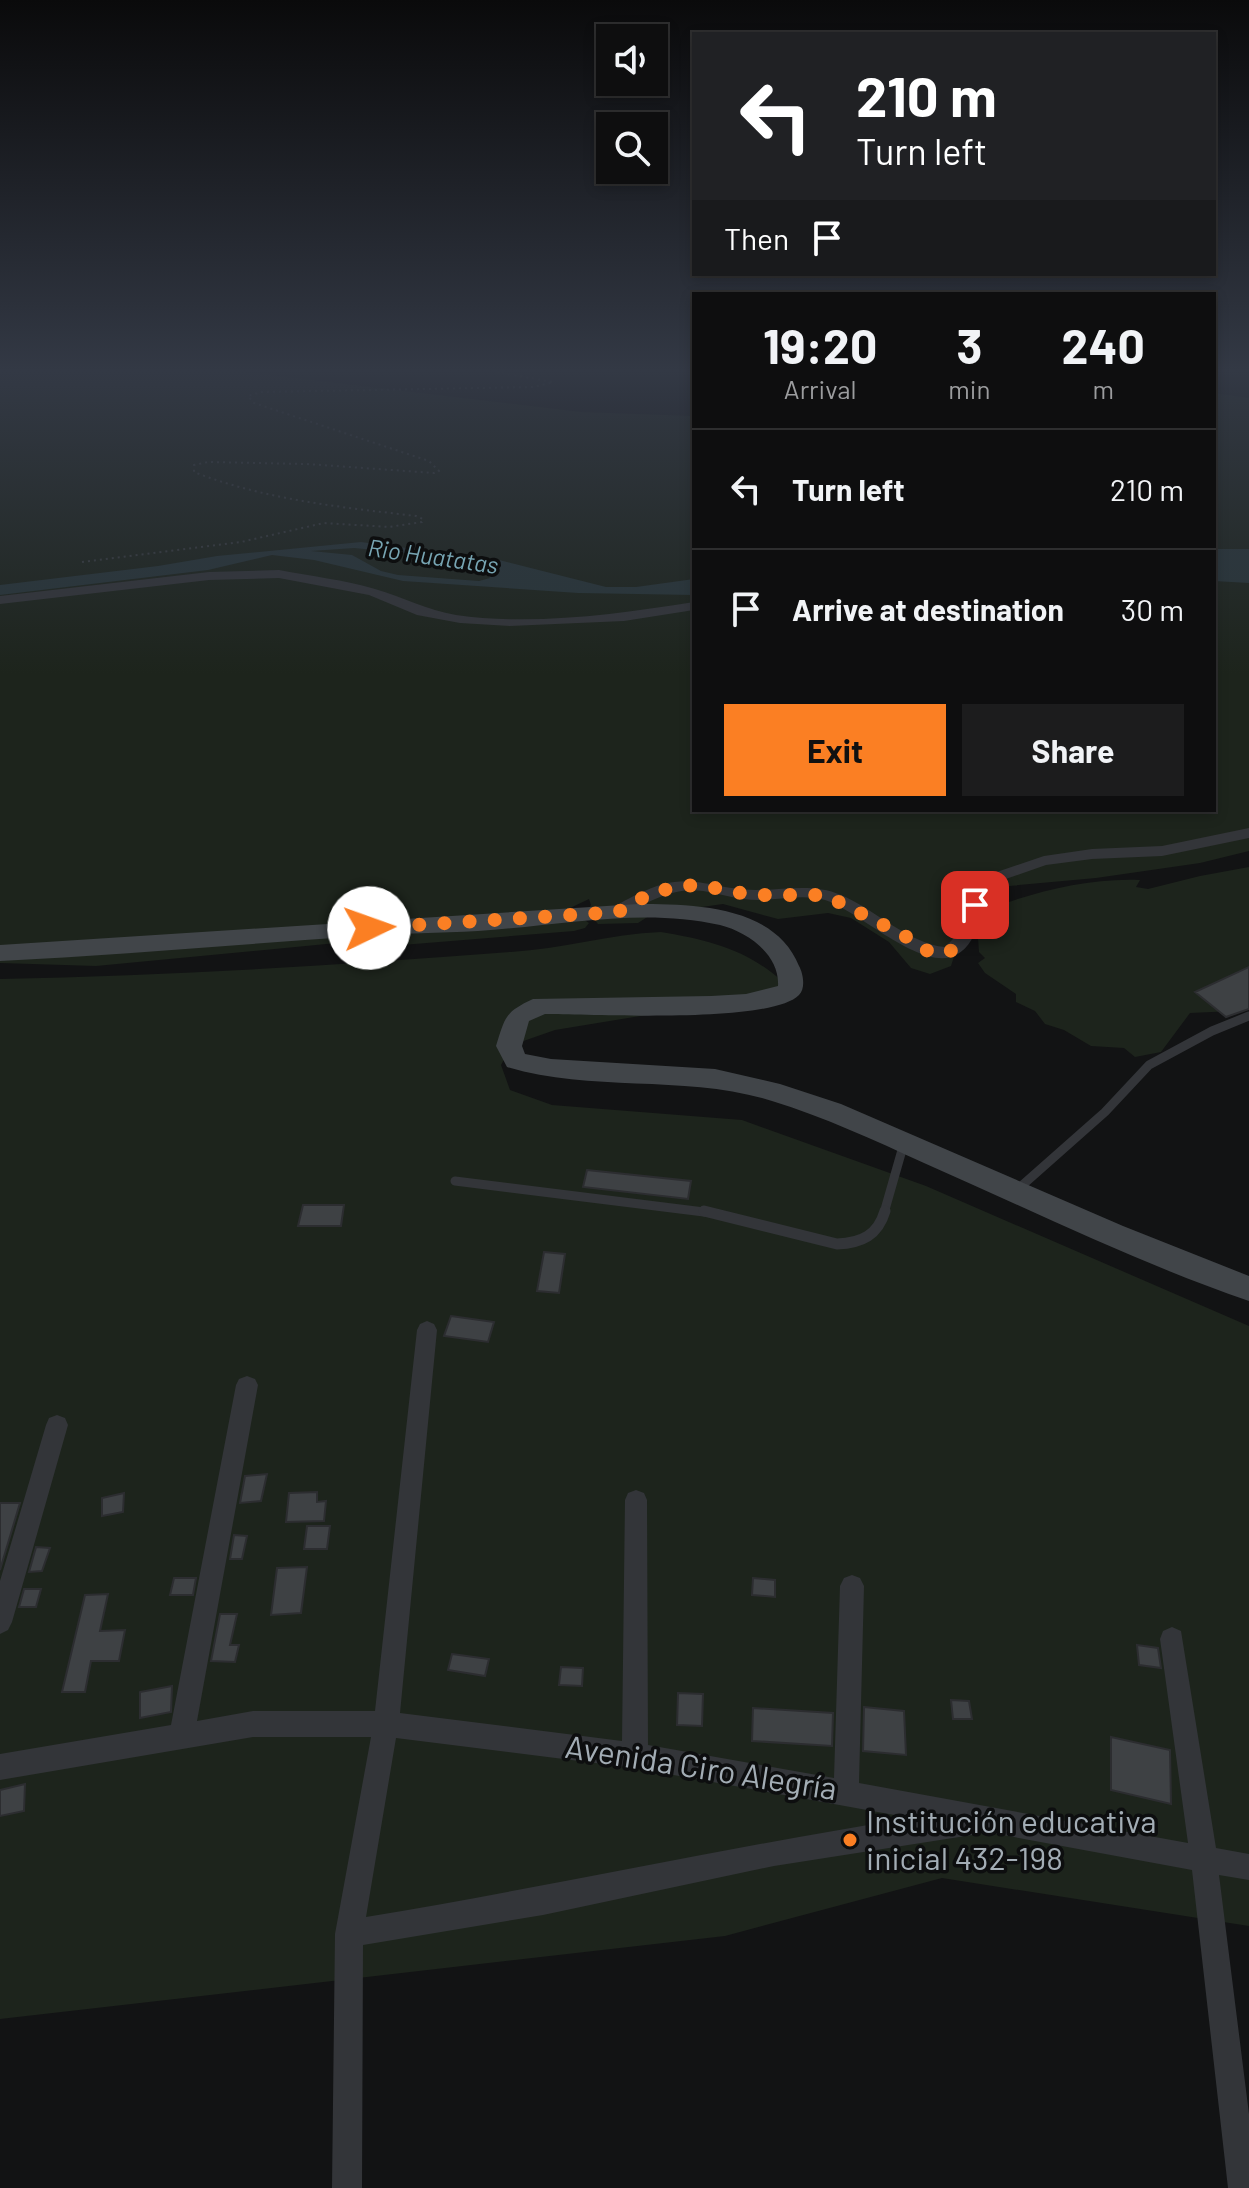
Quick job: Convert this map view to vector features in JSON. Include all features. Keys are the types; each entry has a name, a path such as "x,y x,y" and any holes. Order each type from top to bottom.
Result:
{"street":[{"path":"0,600 209,576 279,574 372,592 421,612 460,619 510,622 624,617 692,606"},
{"path":"618,912 651,893 681,886 699,885 751,895 825,895 905,936 925,950 945,954 959,946 984,885 991,879 1044,861 1092,854 1162,851 1249,833"},
{"path":"2,953 618,912 681,913 723,919 746,927 782,955 792,980 790,990 781,997 740,1003 542,1005 518,1016 509,1046 516,1061 551,1068 715,1078 771,1091 832,1111 1113,1234 1249,1289"},
{"path":"347,2188 349,1934 386,1724 427,1330"},
{"path":"182,1736 247,1385"},
{"path":"0,1622 57,1425"},
{"path":"635,1755 636,1500"},
{"path":"846,1791 852,1586"},
{"path":"1172,1639 1204,1859 1243,2188"},
{"name":"Avenida Ciro Alegría","path":"0,1767 253,1724 386,1724 635,1755 846,1791 982,1820 1249,1867"},
{"path":"349,1934 543,1901 774,1853 982,1820"}],"lane":[{"path":"1017,1190 1121,1097 1149,1065 1212,1031 1249,1016"},
{"path":"455,1181 700,1210 837,1244 854,1244 874,1235 881,1225 904,1142"}],"path":[{"path":"82,562 241,542 324,523 389,527 422,522 423,519 261,494 202,476 194,470"},
{"path":"393,470 434,473 439,470"}],"shaded area":[{"path":"0,470 692,470 692,812 1216,812 1216,470 1249,470 1249,851 1200,863 1096,878 987,888 958,944 951,966 930,974 911,968 889,942 851,918 828,913 778,919 723,904 652,914 638,923 598,924 587,911 591,905 589,899 568,909 589,923 585,928 574,931 402,945 347,942 96,966 0,963"},
{"path":"361,542 499,560 606,587 636,587 692,579 692,595 578,593 403,581 314,560 272,555 208,570 0,595 0,585 217,556","holes":["354,548 477,560 490,578 479,581 398,575 381,571 352,555 311,551"]},
{"path":"1216,549 1249,549 1249,583 1216,581"},
{"path":"1249,867 1249,1007 1234,1011 1190,1013 1161,1052 1135,1057 1124,1048 1091,1046 1064,1030 1045,1024 1035,1011 1016,1002 1016,994 985,973 978,963 985,958 979,952 978,938 991,924 992,911 997,906 1049,890 1086,883 1140,880 1136,887 1148,889"},
{"path":"661,932 726,948 755,961 782,981 774,994 555,1030 512,1045 501,1065 510,1090 552,1105 742,1120 926,1186 1249,1326 1249,1926 942,1878 725,1936 0,2019 0,979 192,973 447,957 530,950"}],"building":[{"path":"1249,967 1249,1009 1226,1017 1195,992"},
{"path":"587,1170 691,1181 688,1199 583,1187"},
{"path":"303,1205 344,1205 341,1226 298,1226"},
{"path":"544,1252 565,1254 559,1293 537,1291"},
{"path":"451,1316 494,1322 488,1342 444,1336"},
{"path":"267,1474 261,1501 240,1503 245,1476"},
{"path":"317,1492 317,1502 326,1501 324,1521 286,1522 289,1493"},
{"path":"124,1493 123,1512 102,1516 102,1498"},
{"path":"0,1503 20,1503 0,1570"},
{"path":"307,1526 330,1526 327,1549 304,1549"},
{"path":"234,1535 247,1536 242,1559 230,1559"},
{"path":"36,1547 50,1548 42,1571 29,1572"},
{"path":"307,1567 301,1613 271,1615 277,1568"},
{"path":"174,1578 196,1578 193,1595 170,1595"},
{"path":"753,1578 775,1580 775,1597 752,1595"},
{"path":"24,1589 41,1589 36,1607 19,1607"},
{"path":"108,1594 100,1631 125,1630 119,1661 91,1661 85,1692 62,1692 85,1595"},
{"path":"220,1614 237,1614 230,1645 239,1645 235,1662 211,1661"},
{"path":"1137,1645 1158,1648 1161,1668 1139,1665"},
{"path":"452,1654 489,1659 485,1676 448,1670"},
{"path":"561,1667 583,1668 582,1686 559,1685"},
{"path":"172,1686 171,1712 140,1718 140,1692"},
{"path":"678,1693 703,1694 702,1726 677,1725"},
{"path":"951,1700 969,1701 972,1719 953,1719"},
{"path":"864,1707 904,1711 906,1755 863,1751"},
{"path":"753,1708 833,1713 832,1746 752,1741"},
{"path":"1111,1737 1170,1750 1171,1804 1111,1790"},
{"path":"25,1784 24,1811 0,1816 0,1790"}],"place":[{"name":"Institución educativa inicial 432-198","path":"850,1840"}],"route":[{"path":"369,928 618,912 651,893 699,885 751,895 825,895 838,899 925,950 945,954 959,946 975,905"}],"water label":[{"name":"Rio Huatatas","path":"433,557"}]}
